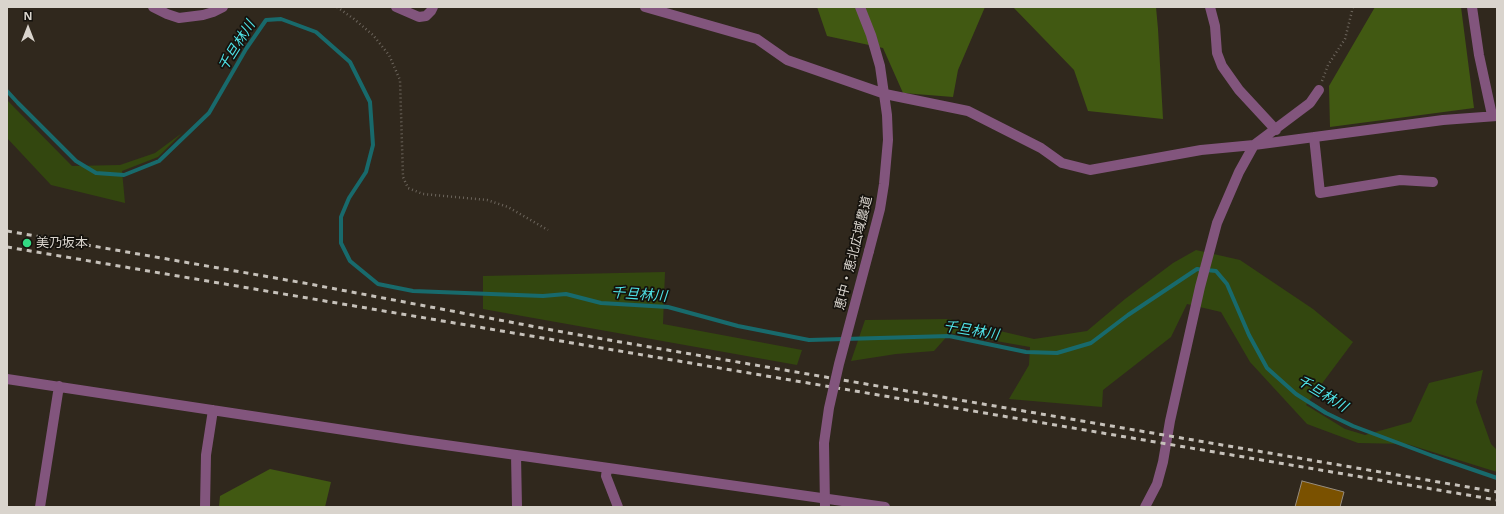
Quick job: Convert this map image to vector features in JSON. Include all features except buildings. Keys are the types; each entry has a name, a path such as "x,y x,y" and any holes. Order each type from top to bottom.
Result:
{"street":[{"path":"153,7 179,18 203,15 223,7"},
{"path":"396,7 419,17 426,16 431,11 432,7"},
{"path":"645,7 756,39 787,60 885,94 968,112 1041,148 1062,163 1090,170 1200,150 1314,138 1443,120 1494,116 1479,55 1472,7"},
{"name":"恵中・恵北広域農道","path":"825,507 824,443 829,408 838,364 880,209 888,140 885,94 880,66 874,43 860,7"},
{"path":"1210,7 1215,26 1217,53 1222,66 1239,90 1276,130"},
{"path":"1145,507 1157,484 1163,462 1170,421 1200,287 1218,223 1239,172 1254,145 1310,104 1318,90"},
{"path":"1314,138 1320,193 1400,180 1434,182"},
{"path":"7,379 516,455 885,507"},
{"path":"40,507 59,386"},
{"path":"205,507 206,455 213,410"},
{"path":"516,455 517,507"},
{"path":"607,468 606,476 618,507"}],"path":[{"path":"337,7 373,35 389,55 400,80 403,177 408,188 423,194 487,200 508,207 548,230"},
{"path":"1318,90 1328,65 1345,39 1353,7"}],"green space":[{"path":"817,7 985,7 958,70 953,97 903,93 883,48 827,36"},
{"path":"1013,7 1156,7 1163,119 1088,111 1074,70"},
{"path":"1375,7 1461,7 1474,108 1330,127 1329,86"},
{"path":"7,100 72,166 120,165 155,153 182,133 158,157 122,171 125,203 51,185 7,138"},
{"path":"1196,250 1240,260 1313,309 1353,342 1306,405 1345,429 1365,435 1411,422 1429,383 1483,370 1476,402 1491,444 1497,450 1497,472 1407,444 1358,443 1307,424 1250,362 1221,312 1187,304 1171,337 1103,390 1102,407 1009,399 1029,365 1030,347 950,333 934,351 896,354 851,361 865,320 949,319 1034,339 1087,331 1125,299 1173,263"},
{"path":"665,272 663,324 802,350 797,365 483,309 483,276"},
{"path":"270,469 331,482 325,507 219,507 220,496"}],"waterway":[{"name":"千旦林川","path":"7,91 76,161 96,173 124,175 159,161 209,113 246,49 266,20 281,19 316,32 350,62 370,102 373,145 366,172 349,198 341,217 341,243 350,261 378,284 413,291 543,296 566,294 601,303 668,307 738,326 809,340 949,336 1026,352 1057,353 1091,343 1128,315 1197,269 1216,271 1227,284 1249,335 1267,368 1296,394 1326,413 1353,426 1497,478"}],"railway":[{"path":"7,231 304,283 568,333 1497,492"},
{"path":"7,247 1497,500"}],"place":[{"name":"美乃坂本","path":"27,243"}]}
